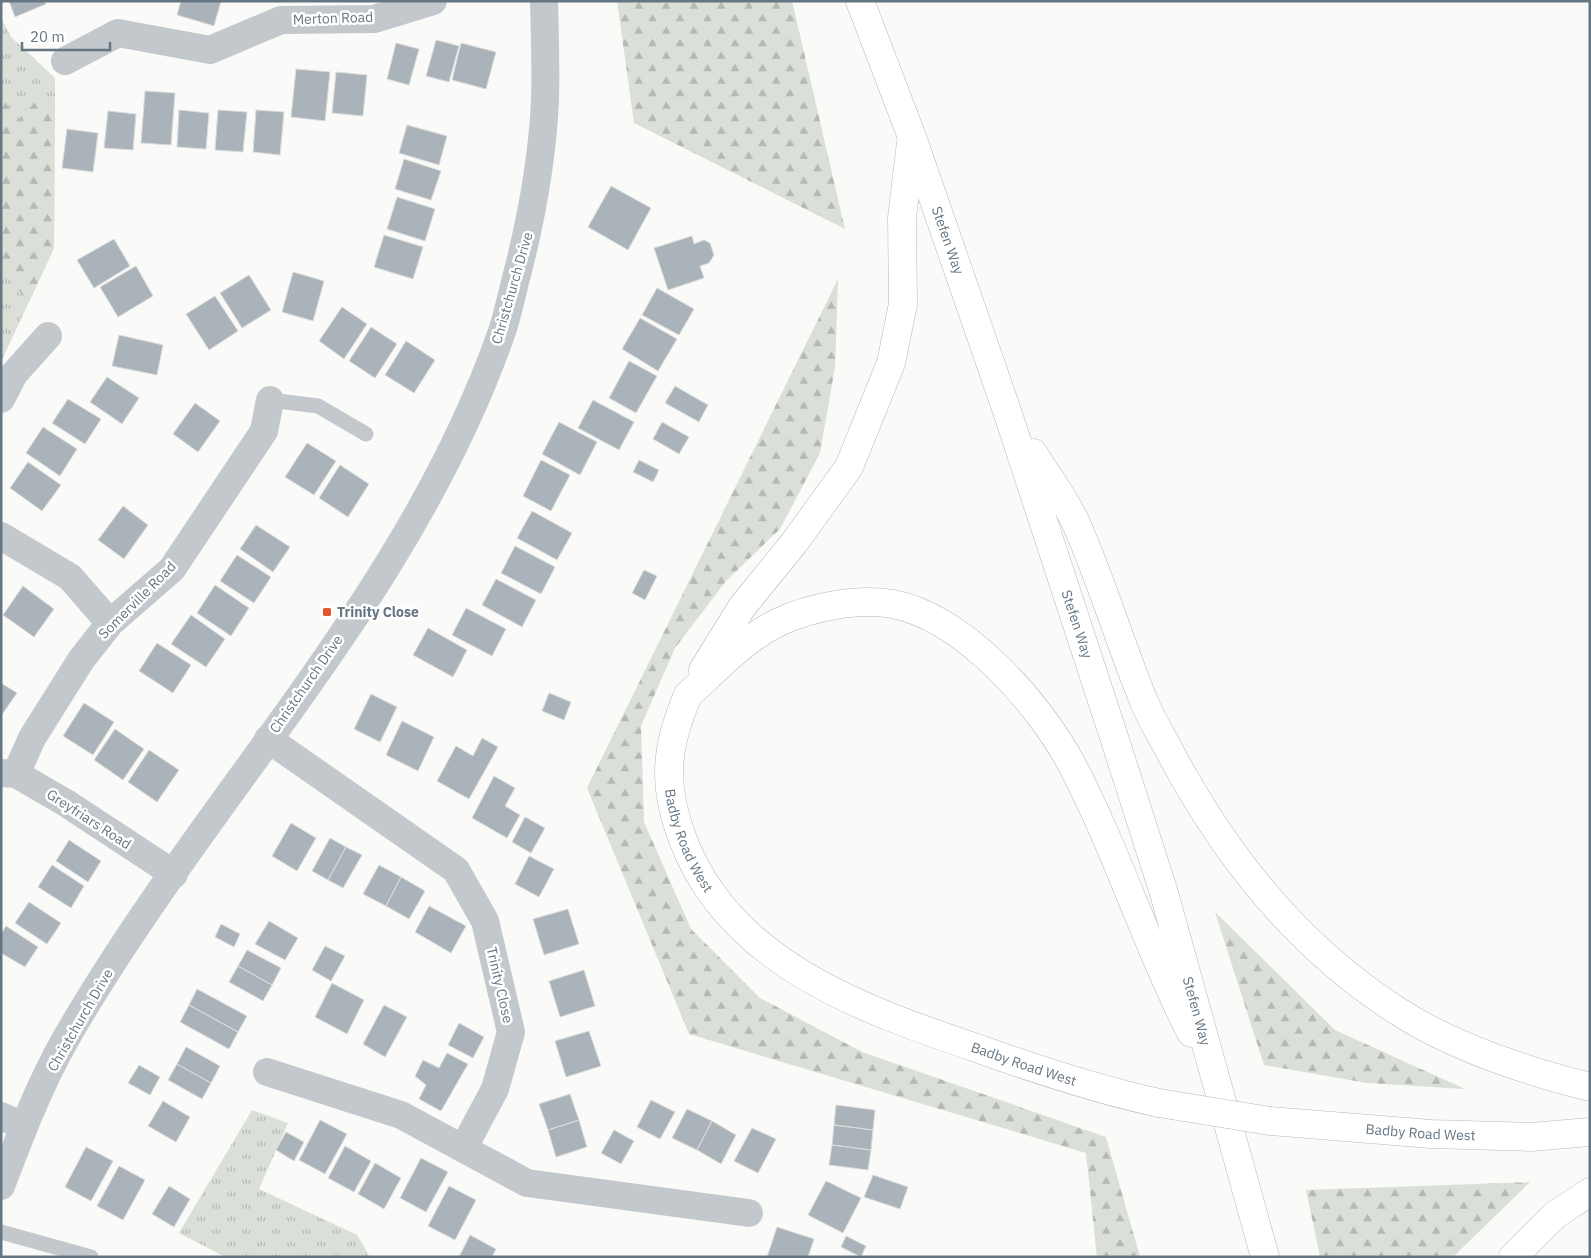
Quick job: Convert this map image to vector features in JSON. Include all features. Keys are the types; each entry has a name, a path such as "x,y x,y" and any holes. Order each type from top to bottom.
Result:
{"main road":[{"name":"Stefen Way","path":"860,1 912,137 1008,414 1164,893 1218,1082 1265,1257"},
{"name":"Badby Road West","path":"912,137 902,218 904,304 891,363 849,467 794,544 742,606 688,695 676,723 668,757 670,791 678,825 690,859 708,891 734,922 764,949 793,970 833,992 915,1028 1102,1090 1160,1103 1270,1122 1431,1134 1531,1137 1590,1132"},
{"path":"1008,414 1075,520 1146,706 1181,773 1223,842 1280,913 1333,964 1397,1011 1470,1048 1548,1076 1590,1087"},
{"path":"688,695 748,641 779,622 813,610 846,603 893,604 926,616 961,636 993,662 1037,710 1070,762 1096,815 1166,985 1218,1082"},
{"path":"1513,1257 1555,1215 1590,1192"}],"street":[{"name":"Merton Road","path":"65,60 118,33 210,50 281,20 292,10 374,19 433,1"},
{"name":"Christchurch Drive","path":"1,1186 12,1121 108,970 342,635 411,527 462,431 501,335 531,221 545,103 544,1"},
{"path":"1,399 14,374 48,336"},
{"name":"Somerville Road","path":"9,774 81,660 110,622 172,569 264,431 270,400"},
{"path":"1,536 70,577 110,622"},
{"name":"Trinity Close","path":"268,739 456,870 485,921 511,1032 495,1089 464,1147"},
{"name":"Greyfriars Road","path":"9,774 66,803 174,874"},
{"path":"267,1072 400,1115 464,1147 526,1183 748,1213"}],"lane":[{"path":"270,400 318,406 366,434"},
{"path":"1,1232 91,1257"}],"green space":[{"path":"617,1 792,1 845,229 634,123"},
{"path":"1,18 11,37 55,78 54,248 1,362"},
{"path":"1,95 17,121 34,103 55,100 54,248 29,302 1,270"},
{"path":"838,279 835,367 820,453 780,529 726,581 675,648 641,726 644,822 691,929 760,998 862,1052 1106,1137 1140,1257 1097,1257 1086,1153 689,1034 587,788"},
{"path":"1215,912 1335,1030 1465,1089 1367,1083 1264,1065"},
{"path":"252,1110 288,1123 259,1189 357,1235 370,1257 225,1257 179,1233"},
{"path":"1530,1182 1453,1257 1320,1257 1306,1190"}],"building":[{"path":"9,1 45,1 46,4 15,17"},
{"path":"181,1 221,1 214,26 177,15"},
{"path":"436,40 459,46 449,82 426,76"},
{"path":"396,43 419,49 409,85 387,79"},
{"path":"461,43 496,52 486,89 452,80"},
{"path":"296,69 330,72 325,121 291,117"},
{"path":"336,72 367,75 363,116 332,113"},
{"path":"145,91 175,93 171,145 141,143"},
{"path":"179,110 209,113 206,149 177,147"},
{"path":"218,110 247,112 243,152 215,150"},
{"path":"256,110 284,112 280,155 253,152"},
{"path":"108,111 136,114 133,150 104,148"},
{"path":"407,125 447,136 439,165 399,153"},
{"path":"67,129 98,133 93,172 62,168"},
{"path":"404,159 441,171 431,200 395,189"},
{"path":"611,186 651,208 628,250 588,227"},
{"path":"397,197 435,209 425,241 387,229"},
{"path":"384,235 423,247 413,279 374,267"},
{"path":"692,236 694,244 704,240 710,243 714,255 709,263 700,266 704,278 668,290 654,248"},
{"path":"114,239 130,266 94,288 77,260"},
{"path":"136,266 153,296 118,317 100,287"},
{"path":"293,272 324,281 313,321 282,312"},
{"path":"249,275 271,310 242,328 220,293"},
{"path":"657,288 694,309 679,335 642,315"},
{"path":"215,296 238,331 209,350 186,314"},
{"path":"342,307 367,324 344,359 319,341"},
{"path":"640,318 677,339 658,371 622,349"},
{"path":"371,327 397,344 375,378 349,361"},
{"path":"119,335 163,345 157,375 112,366"},
{"path":"406,341 435,360 414,393 385,375"},
{"path":"629,361 657,376 636,413 609,398"},
{"path":"107,377 139,398 122,424 90,402"},
{"path":"675,386 708,405 699,422 665,403"},
{"path":"68,399 101,419 85,444 52,423"},
{"path":"593,400 634,422 619,450 578,428"},
{"path":"195,403 220,421 198,452 173,434"},
{"path":"559,422 597,442 580,475 542,454"},
{"path":"662,422 689,437 679,454 653,439"},
{"path":"43,427 77,449 60,476 26,453"},
{"path":"307,443 336,461 314,495 285,477"},
{"path":"541,460 570,475 551,511 523,496"},
{"path":"639,460 659,470 653,482 633,472"},
{"path":"28,462 61,485 42,511 10,488"},
{"path":"340,465 369,484 348,517 319,498"},
{"path":"123,506 148,525 124,559 98,540"},
{"path":"532,511 572,533 557,560 517,538"},
{"path":"256,525 290,547 273,572 240,549"},
{"path":"515,546 555,567 541,594 501,573"},
{"path":"237,555 271,577 254,603 220,581"},
{"path":"644,570 657,576 645,600 632,593"},
{"path":"496,579 536,600 522,627 482,605"},
{"path":"215,585 249,608 231,636 197,613"},
{"path":"23,586 54,609 34,637 3,615"},
{"path":"466,608 506,629 492,656 452,635"},
{"path":"191,615 225,639 206,667 171,644"},
{"path":"428,628 467,650 453,677 413,655"},
{"path":"157,643 191,665 173,693 139,671"},
{"path":"1,683 17,693 1,716"},
{"path":"549,693 571,702 564,720 542,711"},
{"path":"371,694 397,707 380,742 354,729"},
{"path":"84,703 114,722 93,755 63,736"},
{"path":"402,721 434,737 418,771 386,755"},
{"path":"115,729 144,749 123,780 94,760"},
{"path":"482,738 498,747 469,799 437,781 456,746 473,756"},
{"path":"149,750 179,770 157,802 128,782"},
{"path":"494,776 515,788 505,806 520,815 507,838 472,818"},
{"path":"525,817 545,828 531,853 512,842"},
{"path":"291,823 316,838 297,871 272,856"},
{"path":"330,838 346,847 328,880 312,871"},
{"path":"69,840 101,861 88,882 56,861"},
{"path":"346,847 362,855 343,888 328,880"},
{"path":"529,856 554,869 539,897 515,884"},
{"path":"52,865 84,886 71,908 38,887"},
{"path":"379,865 401,877 386,906 363,894"},
{"path":"401,877 425,891 409,919 386,906"},
{"path":"29,902 61,923 47,944 15,923"},
{"path":"429,906 466,926 451,953 415,932"},
{"path":"568,909 579,944 544,955 533,919"},
{"path":"269,921 298,938 285,960 255,944"},
{"path":"221,924 240,934 234,947 215,937"},
{"path":"6,926 38,947 25,967 1,953 1,934"},
{"path":"325,946 345,956 331,981 312,970"},
{"path":"247,950 281,968 272,985 238,966"},
{"path":"238,966 272,985 263,1001 229,982"},
{"path":"584,970 595,1006 560,1017 549,981"},
{"path":"332,983 364,1000 347,1034 315,1017"},
{"path":"197,989 247,1016 238,1032 189,1005"},
{"path":"189,1005 238,1032 229,1049 180,1022"},
{"path":"384,1005 407,1017 385,1057 363,1044"},
{"path":"459,1023 484,1037 473,1058 448,1045"},
{"path":"589,1031 601,1066 566,1077 555,1041"},
{"path":"186,1047 220,1066 211,1083 177,1064"},
{"path":"447,1053 468,1064 441,1111 419,1099 426,1085 415,1076 423,1060 439,1068"},
{"path":"177,1064 211,1083 202,1099 168,1080"},
{"path":"139,1065 160,1077 150,1095 128,1083"},
{"path":"570,1094 579,1120 548,1130 539,1104"},
{"path":"651,1100 675,1112 660,1139 637,1127"},
{"path":"163,1101 190,1117 176,1142 148,1126"},
{"path":"836,1105 875,1110 873,1130 834,1125"},
{"path":"687,1109 712,1121 697,1150 672,1138"},
{"path":"320,1120 347,1134 325,1174 299,1160"},
{"path":"579,1120 587,1147 556,1157 548,1130"},
{"path":"712,1121 736,1135 721,1164 697,1150"},
{"path":"834,1125 873,1130 871,1150 832,1145"},
{"path":"752,1128 776,1139 758,1173 734,1161"},
{"path":"614,1130 634,1141 621,1164 601,1153"},
{"path":"286,1132 304,1142 294,1161 276,1150"},
{"path":"832,1145 871,1150 868,1170 829,1165"},
{"path":"345,1146 371,1161 354,1192 328,1178"},
{"path":"86,1147 113,1161 91,1201 65,1187"},
{"path":"421,1158 448,1172 426,1212 400,1198"},
{"path":"375,1163 401,1178 384,1209 358,1194"},
{"path":"119,1166 145,1180 123,1220 97,1206"},
{"path":"873,1175 908,1187 900,1209 864,1197"},
{"path":"826,1181 861,1198 843,1233 808,1215"},
{"path":"169,1186 190,1199 174,1227 152,1214"},
{"path":"449,1186 476,1200 455,1240 428,1226"},
{"path":"777,1227 814,1239 808,1257 767,1257"},
{"path":"470,1235 496,1249 492,1257 459,1257"},
{"path":"846,1236 866,1246 861,1257 841,1247"}],"place":[{"name":"Trinity Close","path":"327,612"}]}
